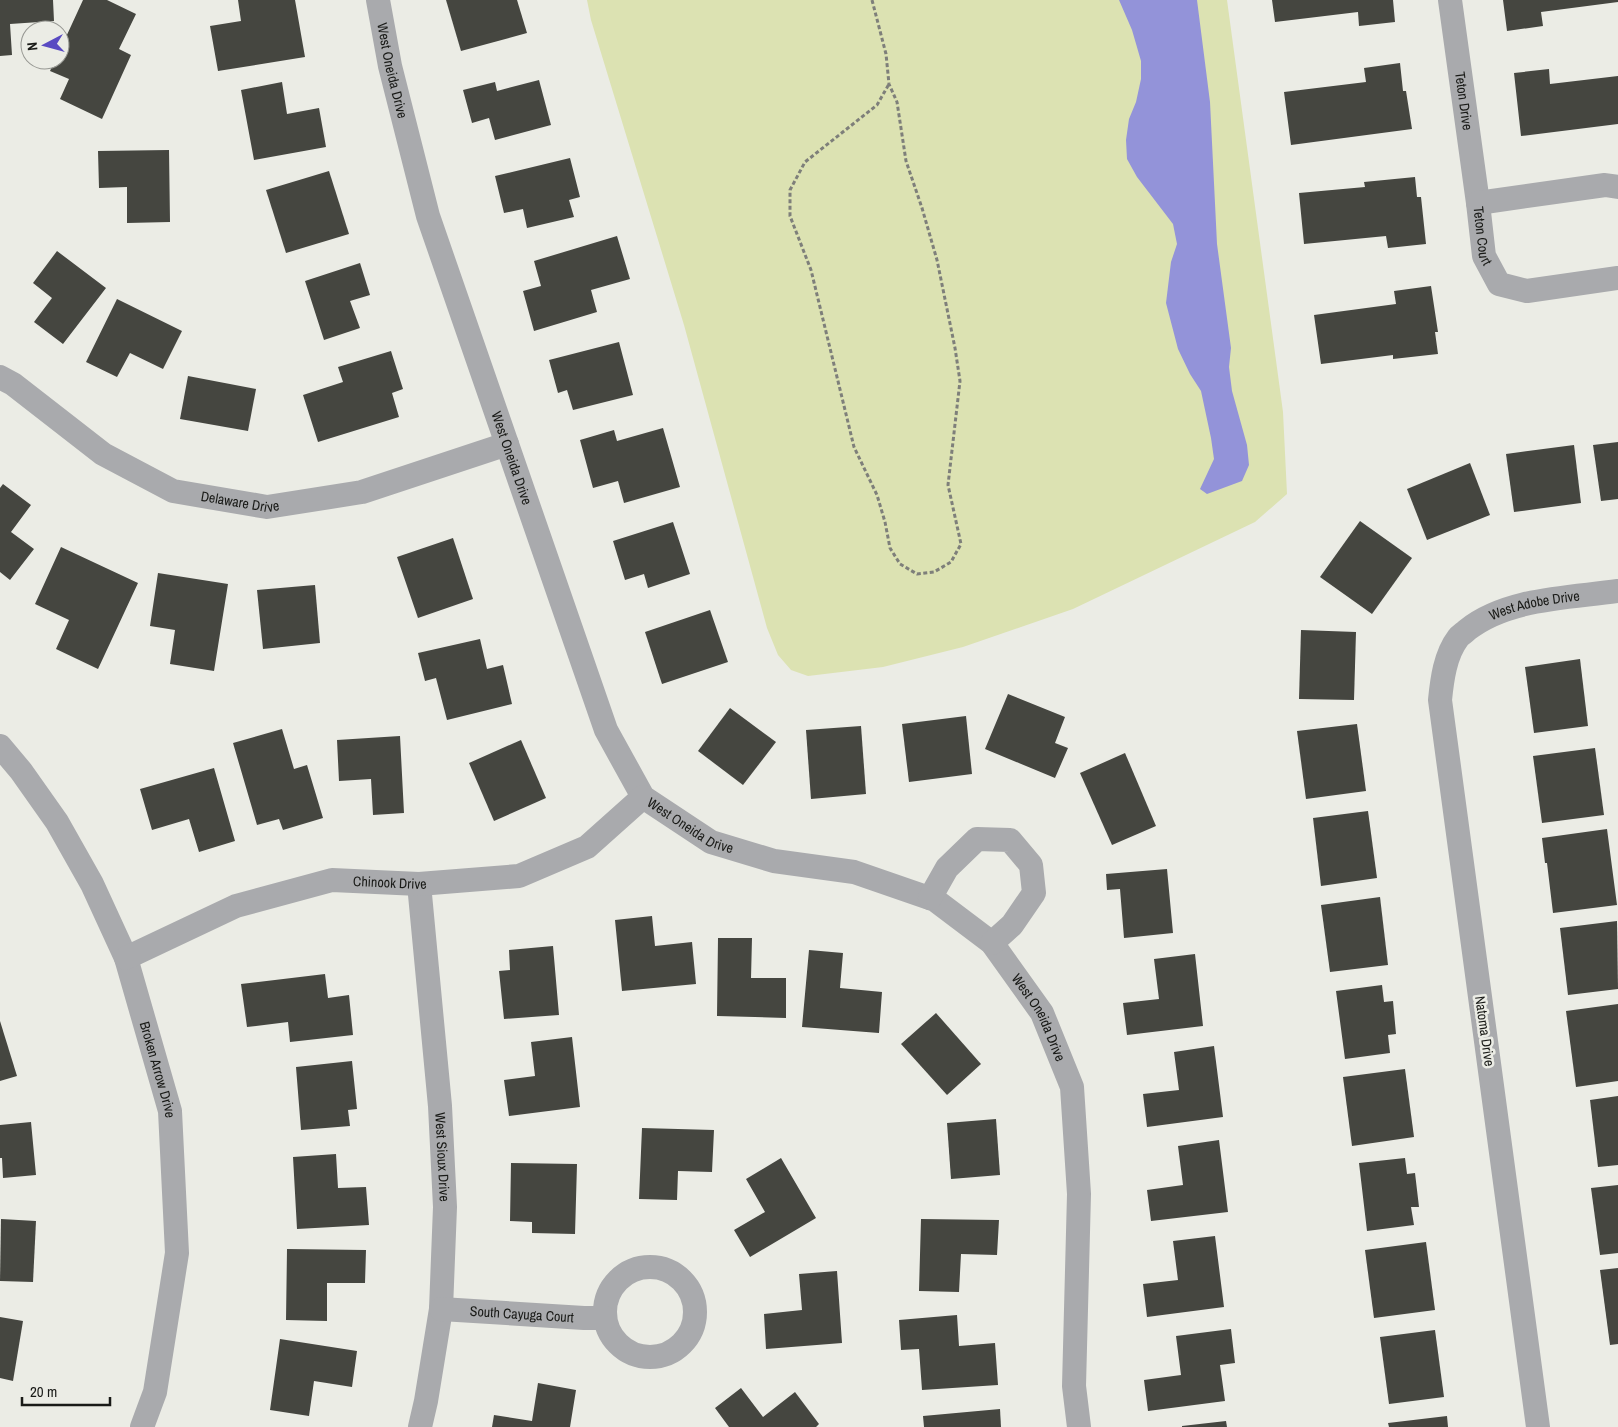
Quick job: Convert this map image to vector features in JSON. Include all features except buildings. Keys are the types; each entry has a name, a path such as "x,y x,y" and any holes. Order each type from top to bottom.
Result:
{"street":[{"name":"West Oneida Drive","path":"378,0 390,66 428,216 606,730 643,798 711,842 774,861 854,872 936,900 992,943 1042,1013 1072,1087 1079,1194 1074,1386 1079,1427"},
{"name":"Teton Drive","path":"1450,0 1478,203"},
{"name":"Teton Court","path":"1618,187 1605,185 1478,203 1484,256 1499,284 1527,291 1618,278"},
{"name":"Delaware Drive","path":"0,377 14,384 103,454 173,491 267,506 362,492 507,444"},
{"name":"West Adobe Drive","path":"1459,638 1474,624 1496,612 1526,604 1618,591"},
{"name":"Natoma Drive","path":"1459,638 1449,657 1443,677 1440,700 1538,1427"},
{"name":"Broken Arrow Drive","path":"0,746 21,771 58,822 92,884 126,958 170,1111 178,1252 155,1392 142,1427"},
{"name":"Chinook Drive","path":"126,958 236,906 332,880 419,884 519,876 587,847 643,798"},
{"path":"930,898 947,868 977,839 1010,840 1031,865 1034,893 1012,925 992,943"},
{"name":"West Sioux Drive","path":"419,884 440,1106 445,1207 440,1309 426,1401 420,1427"},
{"name":"South Cayuga Court","path":"440,1309 605,1318"}],"path":[{"path":"872,0 886,54 889,84 897,102 906,161 922,208 936,260 955,348 960,381 948,485 961,544 951,562 934,572 917,574 900,564 890,548 877,495 854,447 811,270 790,216 790,190 805,162 876,105 889,84"}],"green space":[{"path":"587,0 1227,0 1283,412 1287,494 1255,522 1073,609 963,647 883,667 808,676 791,670 778,655 767,628 684,325 591,20"}],"water":[{"path":"1119,0 1197,0 1210,102 1217,244 1231,348 1229,367 1232,391 1247,445 1249,465 1242,481 1207,494 1200,489 1214,459 1201,391 1178,349 1166,303 1171,262 1177,244 1173,224 1137,177 1127,159 1126,140 1129,119 1136,102 1141,79 1141,61 1132,30"}]}
